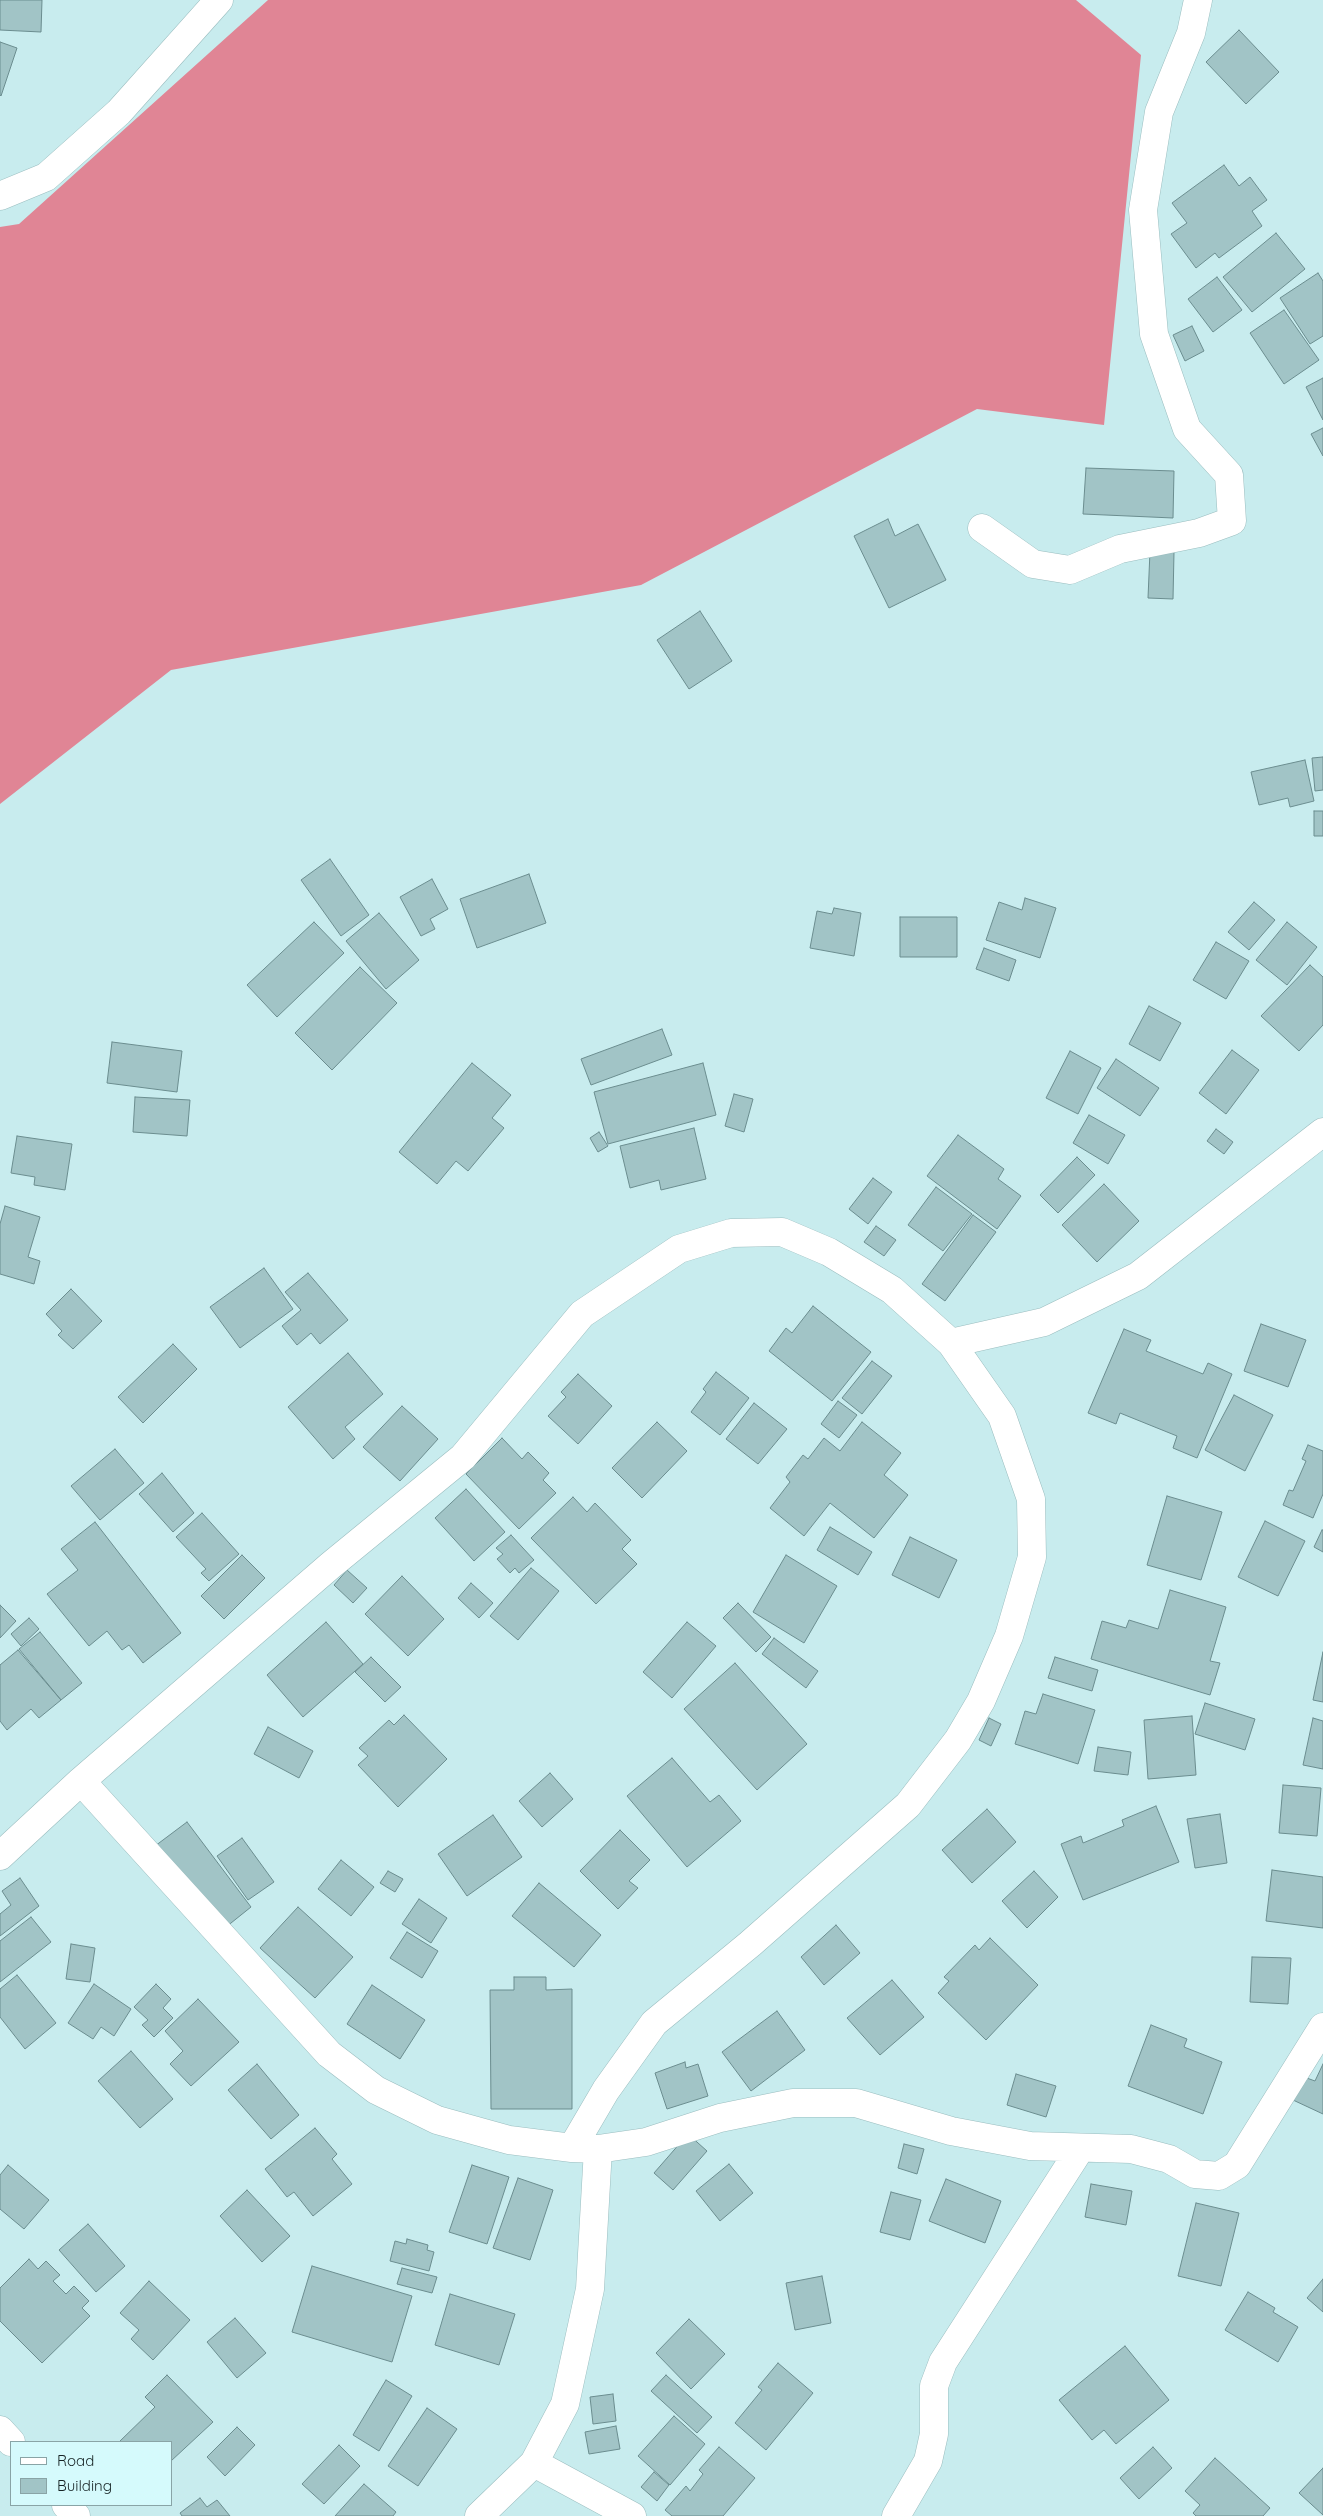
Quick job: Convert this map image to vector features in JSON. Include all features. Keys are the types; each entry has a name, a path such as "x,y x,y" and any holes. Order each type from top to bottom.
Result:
{"street":[{"path":"0,196 46,177 112,119 219,0"},
{"path":"982,528 1033,564 1070,570 1120,549 1199,533 1232,521 1229,475 1187,429 1154,334 1143,210 1159,112 1191,33 1198,0"},
{"path":"951,1343 1044,1322 1138,1276 1323,1132"},
{"path":"0,1856 81,1781 331,1565 463,1457 582,1314 679,1249 731,1233 782,1232 829,1252 892,1290 951,1343 1002,1416 1031,1499 1032,1557 1009,1636 981,1701 958,1740 908,1805 750,1944 654,2024 606,2090 585,2148 590,2290 565,2404 534,2463 479,2516"},
{"path":"81,1781 329,2054 376,2090 437,2120 509,2140 585,2148 646,2142 720,2118 793,2103 856,2103 950,2131 1030,2146 1080,2149 1131,2149 1169,2158 1195,2174 1219,2176 1236,2165 1323,2027"},
{"path":"896,2516 928,2461 934,2434 934,2386 943,2362 1080,2149"},
{"path":"0,2430 10,2441"},
{"path":"534,2463 632,2516"},
{"path":"67,2506 76,2516"}],"shaded area":[{"path":"268,0 1076,0 1141,55 1104,425 977,409 641,585 171,670 0,804 0,227 19,224"}],"building":[{"path":"0,0 42,0 41,32 0,30"},
{"path":"1239,30 1279,72 1246,104 1206,62"},
{"path":"0,42 17,48 1,96 0,95"},
{"path":"1224,165 1239,186 1250,177 1267,200 1252,211 1262,226 1219,258 1215,253 1196,268 1171,234 1187,223 1172,203"},
{"path":"1276,233 1305,269 1252,312 1223,277"},
{"path":"1318,273 1323,281 1323,336 1310,344 1280,298"},
{"path":"1217,277 1242,310 1213,332 1188,299"},
{"path":"1284,310 1319,360 1284,384 1250,333"},
{"path":"1192,326 1204,351 1185,361 1173,335"},
{"path":"1323,378 1323,420 1306,387"},
{"path":"1323,428 1323,456 1311,434"},
{"path":"1086,468 1174,471 1173,518 1083,514"},
{"path":"888,519 895,536 918,524 946,580 889,608 854,536"},
{"path":"1150,551 1174,552 1173,599 1148,598"},
{"path":"700,611 732,661 689,689 657,640"},
{"path":"1323,757 1323,790 1315,791 1312,758"},
{"path":"1305,760 1314,801 1290,807 1288,798 1259,805 1251,772"},
{"path":"1314,811 1323,811 1323,836 1314,836"},
{"path":"330,859 369,915 341,936 301,880"},
{"path":"529,874 546,923 477,948 460,899"},
{"path":"432,879 448,909 430,919 435,929 421,936 400,897"},
{"path":"1025,898 1056,908 1040,958 986,940 999,902 1022,910"},
{"path":"1254,902 1275,920 1249,950 1228,932"},
{"path":"834,908 861,913 854,956 810,948 817,911 832,914"},
{"path":"379,913 419,960 386,989 346,941"},
{"path":"900,917 957,917 957,957 900,957"},
{"path":"314,922 344,953 277,1017 247,985"},
{"path":"1287,922 1317,947 1287,985 1256,960"},
{"path":"1216,942 1249,961 1226,999 1193,980"},
{"path":"984,948 1016,960 1009,981 976,969"},
{"path":"1310,965 1323,977 1323,1025 1299,1051 1261,1016"},
{"path":"360,967 397,1003 332,1070 295,1033"},
{"path":"1149,1006 1181,1023 1160,1061 1129,1044"},
{"path":"662,1029 672,1055 591,1085 581,1059"},
{"path":"112,1042 182,1051 177,1092 107,1083"},
{"path":"1232,1050 1259,1070 1226,1114 1199,1093"},
{"path":"1070,1051 1101,1068 1078,1114 1046,1098"},
{"path":"1116,1059 1159,1088 1140,1116 1097,1088"},
{"path":"472,1063 511,1095 492,1118 504,1128 468,1171 456,1161 437,1184 399,1152"},
{"path":"703,1063 716,1115 608,1144 594,1092"},
{"path":"734,1094 753,1099 744,1132 725,1126"},
{"path":"135,1097 190,1100 187,1136 133,1132"},
{"path":"1089,1115 1125,1135 1108,1164 1073,1143"},
{"path":"694,1128 706,1179 661,1190 659,1180 630,1188 620,1146"},
{"path":"1216,1129 1233,1142 1224,1154 1207,1141"},
{"path":"599,1132 608,1146 598,1152 590,1138"},
{"path":"958,1135 1004,1169 998,1179 1021,1196 997,1229 927,1176"},
{"path":"17,1136 72,1144 65,1190 34,1185 35,1177 11,1173"},
{"path":"1077,1157 1095,1175 1058,1213 1040,1195"},
{"path":"873,1178 892,1192 868,1224 849,1209"},
{"path":"1104,1184 1139,1221 1097,1262 1062,1225"},
{"path":"936,1187 972,1214 943,1251 908,1225"},
{"path":"5,1206 40,1217 28,1257 40,1261 34,1284 0,1274 0,1224"},
{"path":"973,1215 996,1232 945,1301 922,1284"},
{"path":"876,1226 896,1240 884,1256 864,1242"},
{"path":"264,1268 293,1309 240,1348 210,1307"},
{"path":"308,1273 348,1320 320,1344 311,1333 297,1345 282,1326 301,1310 285,1292"},
{"path":"71,1289 102,1321 73,1349 58,1335 62,1331 46,1314"},
{"path":"813,1306 871,1352 832,1401 769,1351 786,1328 792,1333"},
{"path":"1261,1324 1306,1340 1288,1387 1244,1371"},
{"path":"1124,1329 1151,1340 1146,1351 1203,1374 1208,1363 1232,1374 1197,1458 1173,1448 1177,1436 1120,1413 1116,1424 1088,1413"},
{"path":"173,1344 197,1369 143,1423 118,1397"},
{"path":"348,1353 383,1394 345,1427 355,1439 333,1459 288,1407"},
{"path":"872,1361 892,1376 862,1414 842,1398"},
{"path":"716,1372 749,1398 720,1435 691,1412 706,1392 703,1389"},
{"path":"578,1374 612,1406 578,1444 548,1416 566,1397 561,1392"},
{"path":"1234,1395 1273,1415 1245,1471 1205,1450"},
{"path":"838,1401 857,1415 839,1438 821,1424"},
{"path":"754,1403 787,1429 758,1464 726,1439"},
{"path":"402,1406 438,1439 400,1481 363,1447"},
{"path":"657,1422 687,1451 642,1498 612,1468"},
{"path":"862,1422 901,1453 884,1475 908,1495 874,1538 830,1503 804,1536 770,1508 790,1482 786,1477 803,1455 808,1459 824,1438 840,1451"},
{"path":"502,1438 522,1459 528,1452 549,1473 543,1480 556,1493 519,1529 466,1474"},
{"path":"1308,1445 1323,1451 1323,1494 1313,1518 1283,1505 1289,1490 1293,1491 1306,1461 1302,1459"},
{"path":"115,1449 144,1483 100,1520 71,1486"},
{"path":"162,1473 194,1513 173,1532 139,1494"},
{"path":"466,1489 505,1532 474,1561 435,1518"},
{"path":"1167,1496 1222,1512 1201,1580 1147,1565"},
{"path":"573,1497 587,1512 595,1503 631,1540 622,1549 637,1564 596,1604 531,1538"},
{"path":"202,1513 239,1554 209,1581 201,1573 206,1569 176,1537"},
{"path":"1265,1521 1305,1541 1278,1596 1238,1577"},
{"path":"95,1522 181,1633 143,1663 129,1645 122,1650 107,1631 89,1646 47,1594 78,1570 61,1549"},
{"path":"830,1527 872,1552 858,1575 817,1550"},
{"path":"1323,1530 1323,1552 1314,1547"},
{"path":"511,1535 534,1560 519,1573 515,1568 510,1573 497,1559 503,1554 496,1548"},
{"path":"910,1537 957,1560 939,1598 892,1575"},
{"path":"242,1555 265,1578 224,1619 201,1596"},
{"path":"786,1555 837,1586 804,1643 753,1612"},
{"path":"531,1568 559,1591 518,1640 490,1616"},
{"path":"347,1570 367,1588 353,1603 334,1585"},
{"path":"402,1576 444,1619 408,1656 365,1614"},
{"path":"471,1583 493,1603 479,1618 458,1598"},
{"path":"1170,1590 1226,1607 1210,1661 1220,1663 1210,1695 1091,1659 1102,1621 1126,1628 1129,1620 1158,1629"},
{"path":"738,1603 771,1637 756,1652 723,1618"},
{"path":"0,1605 16,1621 0,1638"},
{"path":"29,1618 39,1629 21,1646 11,1634"},
{"path":"326,1622 363,1664 303,1717 267,1675"},
{"path":"687,1622 716,1646 672,1698 643,1672"},
{"path":"40,1632 82,1683 61,1700 19,1649"},
{"path":"774,1638 818,1671 806,1688 762,1654"},
{"path":"18,1650 61,1700 39,1718 31,1709 7,1730 0,1721 0,1665"},
{"path":"1323,1652 1323,1702 1313,1700"},
{"path":"371,1657 401,1687 385,1702 355,1672"},
{"path":"1055,1657 1098,1670 1092,1691 1048,1678"},
{"path":"735,1663 807,1744 757,1790 684,1709"},
{"path":"1043,1694 1095,1710 1078,1764 1015,1744 1025,1711 1036,1714"},
{"path":"1205,1703 1255,1719 1245,1750 1195,1734"},
{"path":"404,1715 447,1759 398,1807 358,1765 368,1756 359,1748 389,1720 394,1725"},
{"path":"1192,1716 1196,1775 1148,1779 1144,1720"},
{"path":"989,1718 1001,1724 991,1746 979,1740"},
{"path":"1313,1718 1323,1721 1323,1769 1303,1765"},
{"path":"268,1727 313,1751 299,1778 254,1754"},
{"path":"1098,1747 1131,1752 1128,1775 1094,1771"},
{"path":"672,1758 710,1802 719,1795 741,1821 687,1867 627,1796"},
{"path":"550,1773 573,1799 542,1827 519,1801"},
{"path":"1283,1785 1321,1788 1317,1836 1279,1833"},
{"path":"1156,1806 1179,1862 1083,1900 1061,1844 1081,1836 1083,1843 1124,1826 1122,1820"},
{"path":"987,1809 1016,1842 972,1883 942,1850"},
{"path":"1220,1814 1227,1863 1195,1868 1187,1819"},
{"path":"493,1815 522,1857 467,1896 438,1854"},
{"path":"187,1822 251,1907 221,1931 155,1846"},
{"path":"620,1830 650,1860 629,1881 638,1888 618,1909 580,1871"},
{"path":"242,1838 274,1882 248,1900 217,1856"},
{"path":"341,1860 374,1887 351,1916 318,1889"},
{"path":"1272,1870 1323,1877 1323,1928 1266,1921"},
{"path":"388,1871 403,1879 395,1892 380,1883"},
{"path":"1034,1871 1058,1897 1027,1928 1002,1901"},
{"path":"20,1878 39,1906 0,1936 0,1914 11,1905 2,1891"},
{"path":"539,1883 601,1935 574,1967 512,1916"},
{"path":"419,1899 447,1918 431,1943 402,1924"},
{"path":"298,1907 353,1957 315,1998 260,1948"},
{"path":"31,1917 51,1942 0,1982 0,1941"},
{"path":"836,1925 860,1953 824,1985 801,1957"},
{"path":"407,1932 438,1951 422,1978 390,1958"},
{"path":"990,1938 1038,1985 986,2040 938,1993 949,1981 944,1977 975,1945 979,1950"},
{"path":"71,1944 95,1948 90,1982 66,1979"},
{"path":"1252,1957 1291,1958 1288,2004 1250,2002"},
{"path":"17,1975 56,2023 25,2049 0,2017 0,1989"},
{"path":"514,1977 546,1977 546,1990 572,1989 572,2109 491,2109 490,1990 514,1990"},
{"path":"892,1980 924,2017 880,2055 847,2018"},
{"path":"94,1984 131,2009 114,2036 101,2027 93,2039 68,2023"},
{"path":"156,1984 171,1999 163,2008 173,2018 154,2037 142,2025 148,2020 134,2007"},
{"path":"372,1985 425,2020 400,2059 347,2024"},
{"path":"198,1999 239,2042 191,2086 170,2064 183,2051 165,2031"},
{"path":"777,2011 805,2050 751,2091 722,2052"},
{"path":"1151,2025 1187,2039 1184,2047 1222,2062 1203,2114 1128,2086"},
{"path":"131,2051 173,2099 140,2128 98,2081"},
{"path":"685,2062 686,2068 698,2064 708,2096 667,2109 655,2073"},
{"path":"257,2064 299,2115 271,2139 228,2090"},
{"path":"1323,2064 1323,2114 1293,2100 1304,2077 1315,2081"},
{"path":"1016,2074 1056,2086 1046,2117 1007,2105"},
{"path":"315,2128 337,2154 332,2159 352,2184 313,2216 294,2192 287,2197 265,2169"},
{"path":"688,2134 707,2151 673,2190 654,2173"},
{"path":"904,2144 924,2149 917,2174 898,2168"},
{"path":"729,2164 753,2193 720,2221 696,2191"},
{"path":"8,2165 49,2200 24,2229 0,2209 0,2175"},
{"path":"472,2165 509,2177 487,2244 449,2232"},
{"path":"518,2178 553,2190 530,2260 493,2248"},
{"path":"946,2179 1001,2201 985,2243 929,2221"},
{"path":"1091,2184 1132,2191 1126,2225 1085,2217"},
{"path":"247,2190 290,2236 262,2262 220,2216"},
{"path":"891,2192 921,2200 910,2240 880,2232"},
{"path":"1196,2203 1239,2213 1221,2286 1178,2276"},
{"path":"88,2224 125,2266 96,2292 59,2250"},
{"path":"407,2239 428,2245 427,2250 434,2252 429,2271 390,2261 395,2241 406,2244"},
{"path":"29,2259 38,2269 46,2261 60,2275 53,2281 66,2294 74,2286 89,2301 82,2308 90,2316 42,2363 0,2321 0,2288"},
{"path":"312,2266 412,2296 392,2362 292,2332"},
{"path":"402,2268 437,2277 432,2293 397,2284"},
{"path":"822,2276 831,2323 795,2330 786,2283"},
{"path":"1323,2279 1323,2312 1307,2298"},
{"path":"149,2281 190,2320 153,2360 131,2339 139,2330 120,2313"},
{"path":"1248,2292 1275,2308 1273,2312 1298,2327 1278,2362 1225,2330"},
{"path":"450,2294 515,2314 499,2365 435,2345"},
{"path":"235,2318 266,2353 237,2378 207,2342"},
{"path":"689,2319 725,2354 691,2389 656,2353"},
{"path":"1125,2346 1169,2400 1116,2444 1104,2430 1092,2440 1059,2400"},
{"path":"778,2363 813,2393 766,2450 735,2423 762,2390 758,2387"},
{"path":"167,2375 213,2422 172,2460 172,2441 120,2441 155,2407 145,2397"},
{"path":"666,2375 712,2417 697,2433 651,2391"},
{"path":"386,2380 412,2396 379,2451 353,2435"},
{"path":"613,2394 616,2421 593,2424 590,2397"},
{"path":"427,2408 457,2429 418,2486 388,2466"},
{"path":"674,2416 705,2444 670,2485 638,2456"},
{"path":"616,2426 620,2449 589,2454 585,2432"},
{"path":"237,2427 255,2445 225,2476 207,2457"},
{"path":"339,2445 360,2466 324,2504 302,2484"},
{"path":"719,2447 755,2478 723,2516 672,2516 665,2510 686,2486 690,2491 703,2474 699,2470"},
{"path":"1153,2447 1172,2468 1139,2499 1120,2478"},
{"path":"1215,2458 1270,2508 1263,2516 1196,2516 1193,2513 1200,2505 1185,2491"},
{"path":"1323,2468 1323,2515 1299,2493"},
{"path":"654,2472 669,2485 657,2501 641,2487"},
{"path":"364,2484 396,2512 393,2516 335,2516"},
{"path":"200,2498 207,2507 217,2500 230,2516 182,2516 180,2513"}]}
